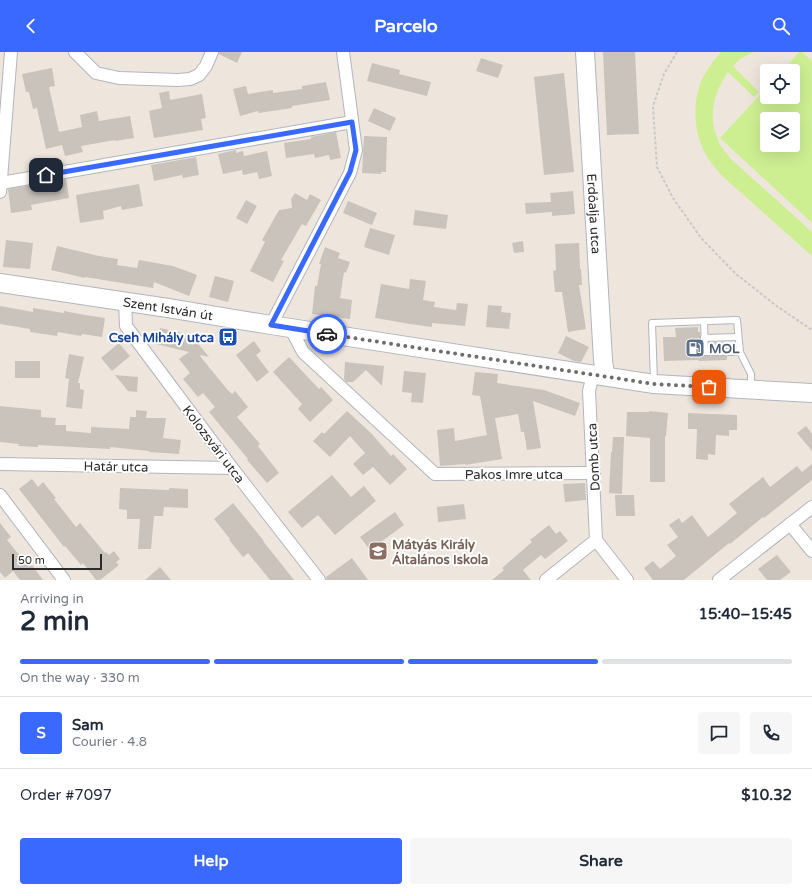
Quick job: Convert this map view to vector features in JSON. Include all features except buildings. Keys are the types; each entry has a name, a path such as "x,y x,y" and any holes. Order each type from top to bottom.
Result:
{"street":[{"path":"11,52 2,146 0,187 352,122"},
{"path":"74,52 96,73 119,78 178,80 190,79 199,75 206,66 212,52"},
{"path":"271,325 350,172 356,150 343,52"},
{"name":"Erdőalja utca","path":"585,52 603,352 599,375"},
{"name":"Szent István út","path":"0,283 654,384 812,393"},
{"name":"Kolozsvári utca","path":"125,302 126,326 232,468 319,580"},
{"name":"Pakos Imre utca","path":"291,328 303,352 435,474 594,473"},
{"name":"Domb utca","path":"596,540 589,391 599,375"},
{"name":"Határ utca","path":"0,464 232,468"},
{"path":"0,495 64,580"},
{"path":"719,580 812,507"},
{"path":"790,524 812,552"},
{"path":"546,580 596,540 627,580"}],"lane":[{"path":"654,384 652,323 736,320 740,352 751,374 751,390"},
{"path":"704,321 705,352 740,352"},
{"path":"704,338 738,337"}],"path":[{"path":"677,52 664,74 653,106 657,167 673,198 701,238 736,274 778,307 812,330"}],"green space":[{"path":"721,52 754,52 740,59 733,66 759,92 754,97 728,72 718,90 713,108 714,127 721,146 731,159 812,232 812,256 720,174 710,162 704,151 697,130 695,108 699,87 703,77"},
{"path":"799,52 802,52 812,61 812,223 720,138 760,95 760,104 800,104 800,64 788,64"}],"way so far":[{"path":"327,334 654,384 709,387"}],"place":[{"name":"Cseh Mihály utca","path":"228,337"},
{"name":"MOL","path":"695,348"},
{"name":"Mátyás Király Általános Iskola","path":"378,551"}],"route":[{"path":"46,175 352,122 356,150 350,172 271,325 327,334"}]}
